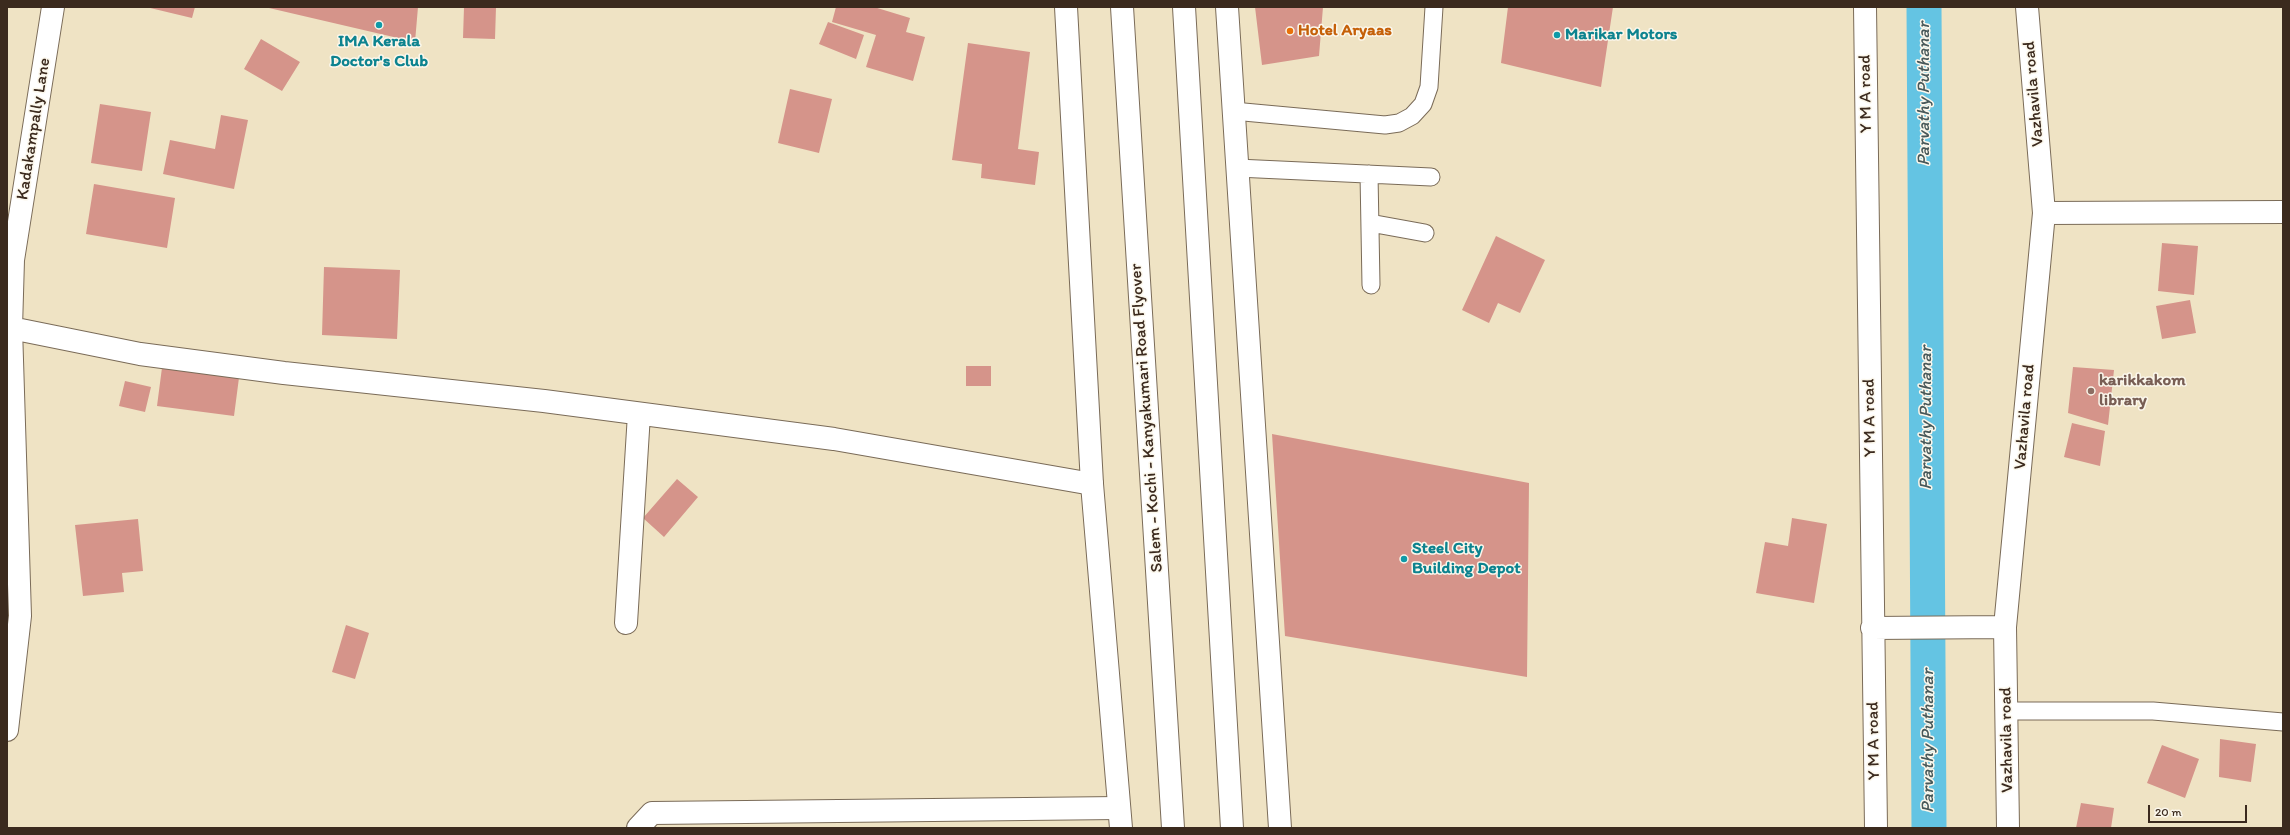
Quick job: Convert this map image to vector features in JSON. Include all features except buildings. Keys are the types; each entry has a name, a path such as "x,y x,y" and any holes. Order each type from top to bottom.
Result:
{"main road":[{"name":"Kadakampally Lane","path":"7,730 13,615 10,259 53,7"},
{"path":"638,828 652,813 1120,818 1092,484 1066,7"},
{"name":"Salem - Kochi - Kanyakumari Road Flyover","path":"1122,7 1173,828"},
{"path":"1184,7 1232,828"},
{"path":"1226,7 1280,828"},
{"name":"Y M A road","path":"1865,7 1872,628 1876,828"},
{"name":"Vazhavila road","path":"2008,828 2005,627 2044,213 2028,7"},
{"path":"2044,213 2283,212"},
{"path":"11,328 140,354 284,373 639,414 834,439 1092,484"},
{"path":"626,623 639,414"},
{"path":"1872,628 2005,627"}],"lane":[{"path":"1233,111 1385,125 1399,123 1412,116 1423,104 1429,87 1434,7"},
{"path":"1237,168 1431,177"},
{"path":"1369,174 1371,285"},
{"path":"1370,223 1425,233"},
{"path":"2006,711 2153,711 2283,722"}],"waterway":[{"name":"Parvathy Puthanar","path":"1924,7 1929,828"}],"place":[{"name":"IMA Kerala Doctor's Club","path":"379,25"},
{"name":"Hotel Aryaas","path":"1290,31"},
{"name":"Marikar Motors","path":"1557,35"},
{"name":"karikkakom library","path":"2091,391"},
{"name":"Steel City Building Depot","path":"1404,559"}]}
